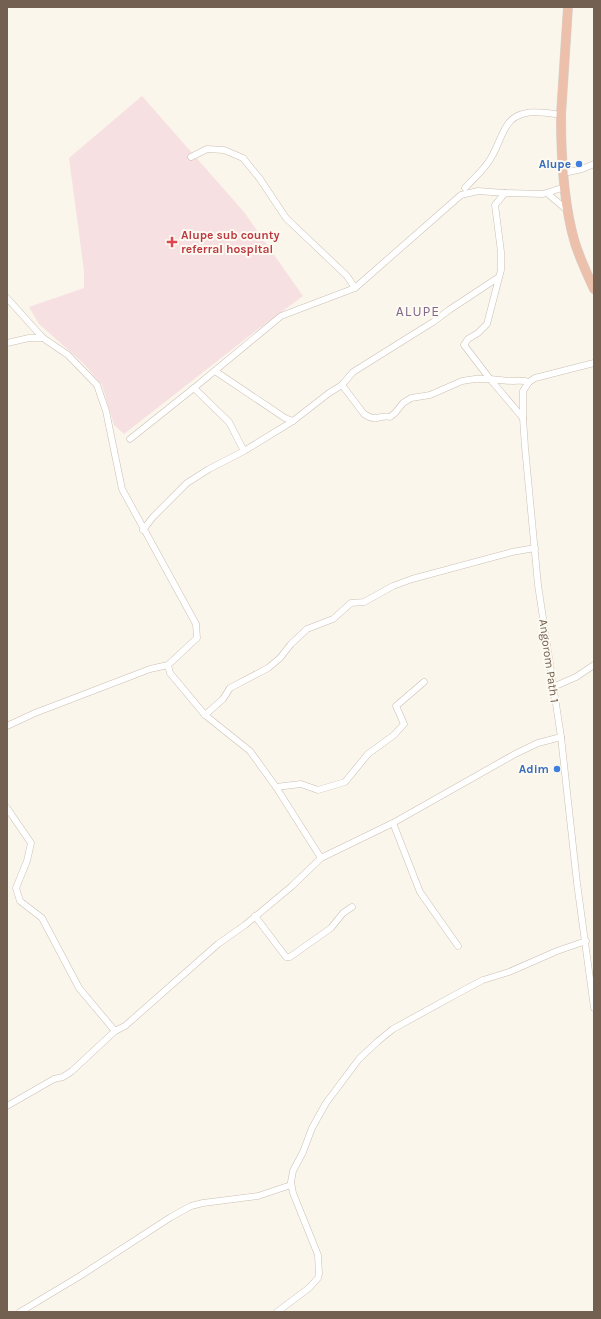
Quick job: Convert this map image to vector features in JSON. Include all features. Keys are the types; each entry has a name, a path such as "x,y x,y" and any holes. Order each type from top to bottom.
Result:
{"highway":[{"path":"568,7 561,115 565,187 568,211 575,243 594,289"}],"street":[{"path":"465,188 485,167 497,147 506,126 514,117 525,113 561,115"},
{"path":"191,157 207,149 224,150 243,158 260,179 286,218 347,276 355,288"},
{"path":"564,174 594,164"},
{"path":"130,439 215,372 281,316 355,288 461,195 478,191 529,195 547,193 565,187"},
{"path":"547,193 568,211"},
{"path":"505,194 495,205 502,252 502,263 493,303 487,324 478,333 468,339 464,346 523,418"},
{"path":"143,530 153,517 187,483 293,421 329,393 342,385 353,372 433,322 448,310 499,277"},
{"path":"7,292 7,299 43,338 68,355 97,385 106,411 122,489 143,530 196,624 197,638 168,665 150,670 42,710 7,726"},
{"path":"7,343 29,338 43,338"},
{"path":"342,385 364,414 369,417 390,417 403,403 411,398 430,395 462,381 490,379 505,381 521,380 529,382 543,375 594,363"},
{"path":"215,372 285,418 293,421"},
{"name":"Angorom Path 1","path":"529,382 523,392 523,418 538,584 561,737 577,883 591,968 594,1008"},
{"path":"194,388 229,422 244,451"},
{"path":"205,715 223,699 230,688 268,668 280,658 291,644 307,629 333,619 351,603 364,602 394,586 412,580 512,552 535,548"},
{"path":"168,665 170,673 205,715 250,751 276,787 321,858"},
{"path":"553,687 576,677 594,665"},
{"path":"276,787 301,784 318,790 345,782 368,754 394,735 404,724 396,706 424,682"},
{"path":"7,1106 54,1079 63,1077 72,1071 115,1031 125,1026 218,944 292,886 321,858 393,823 515,754 538,743 561,737"},
{"path":"7,808 31,843 27,860 16,888 20,901 42,918 79,988 115,1031"},
{"path":"393,823 420,892 458,946"},
{"path":"255,916 286,957 290,957 331,928 343,913 352,907"},
{"path":"277,1312 309,1288 318,1278 318,1255 295,1199 291,1185 291,1177 312,1128 326,1103 359,1059 384,1035 402,1023 484,980 509,972 556,951 586,941"},
{"path":"20,1312 80,1276 171,1217 192,1206 203,1203 258,1196 291,1185"}],"shaded area":[{"name":"Alupe sub county referral hospital","path":"142,96 244,212 303,296 124,434 114,425 102,385 83,363 39,324 29,307 84,288 84,271 69,158"}],"place":[{"name":"Alupe","path":"579,164"},
{"name":"Alupe sub county referral hospital","path":"172,242"},
{"name":"Adim","path":"557,769"}],"district":[{"name":"ALUPE","path":"418,311"}]}
